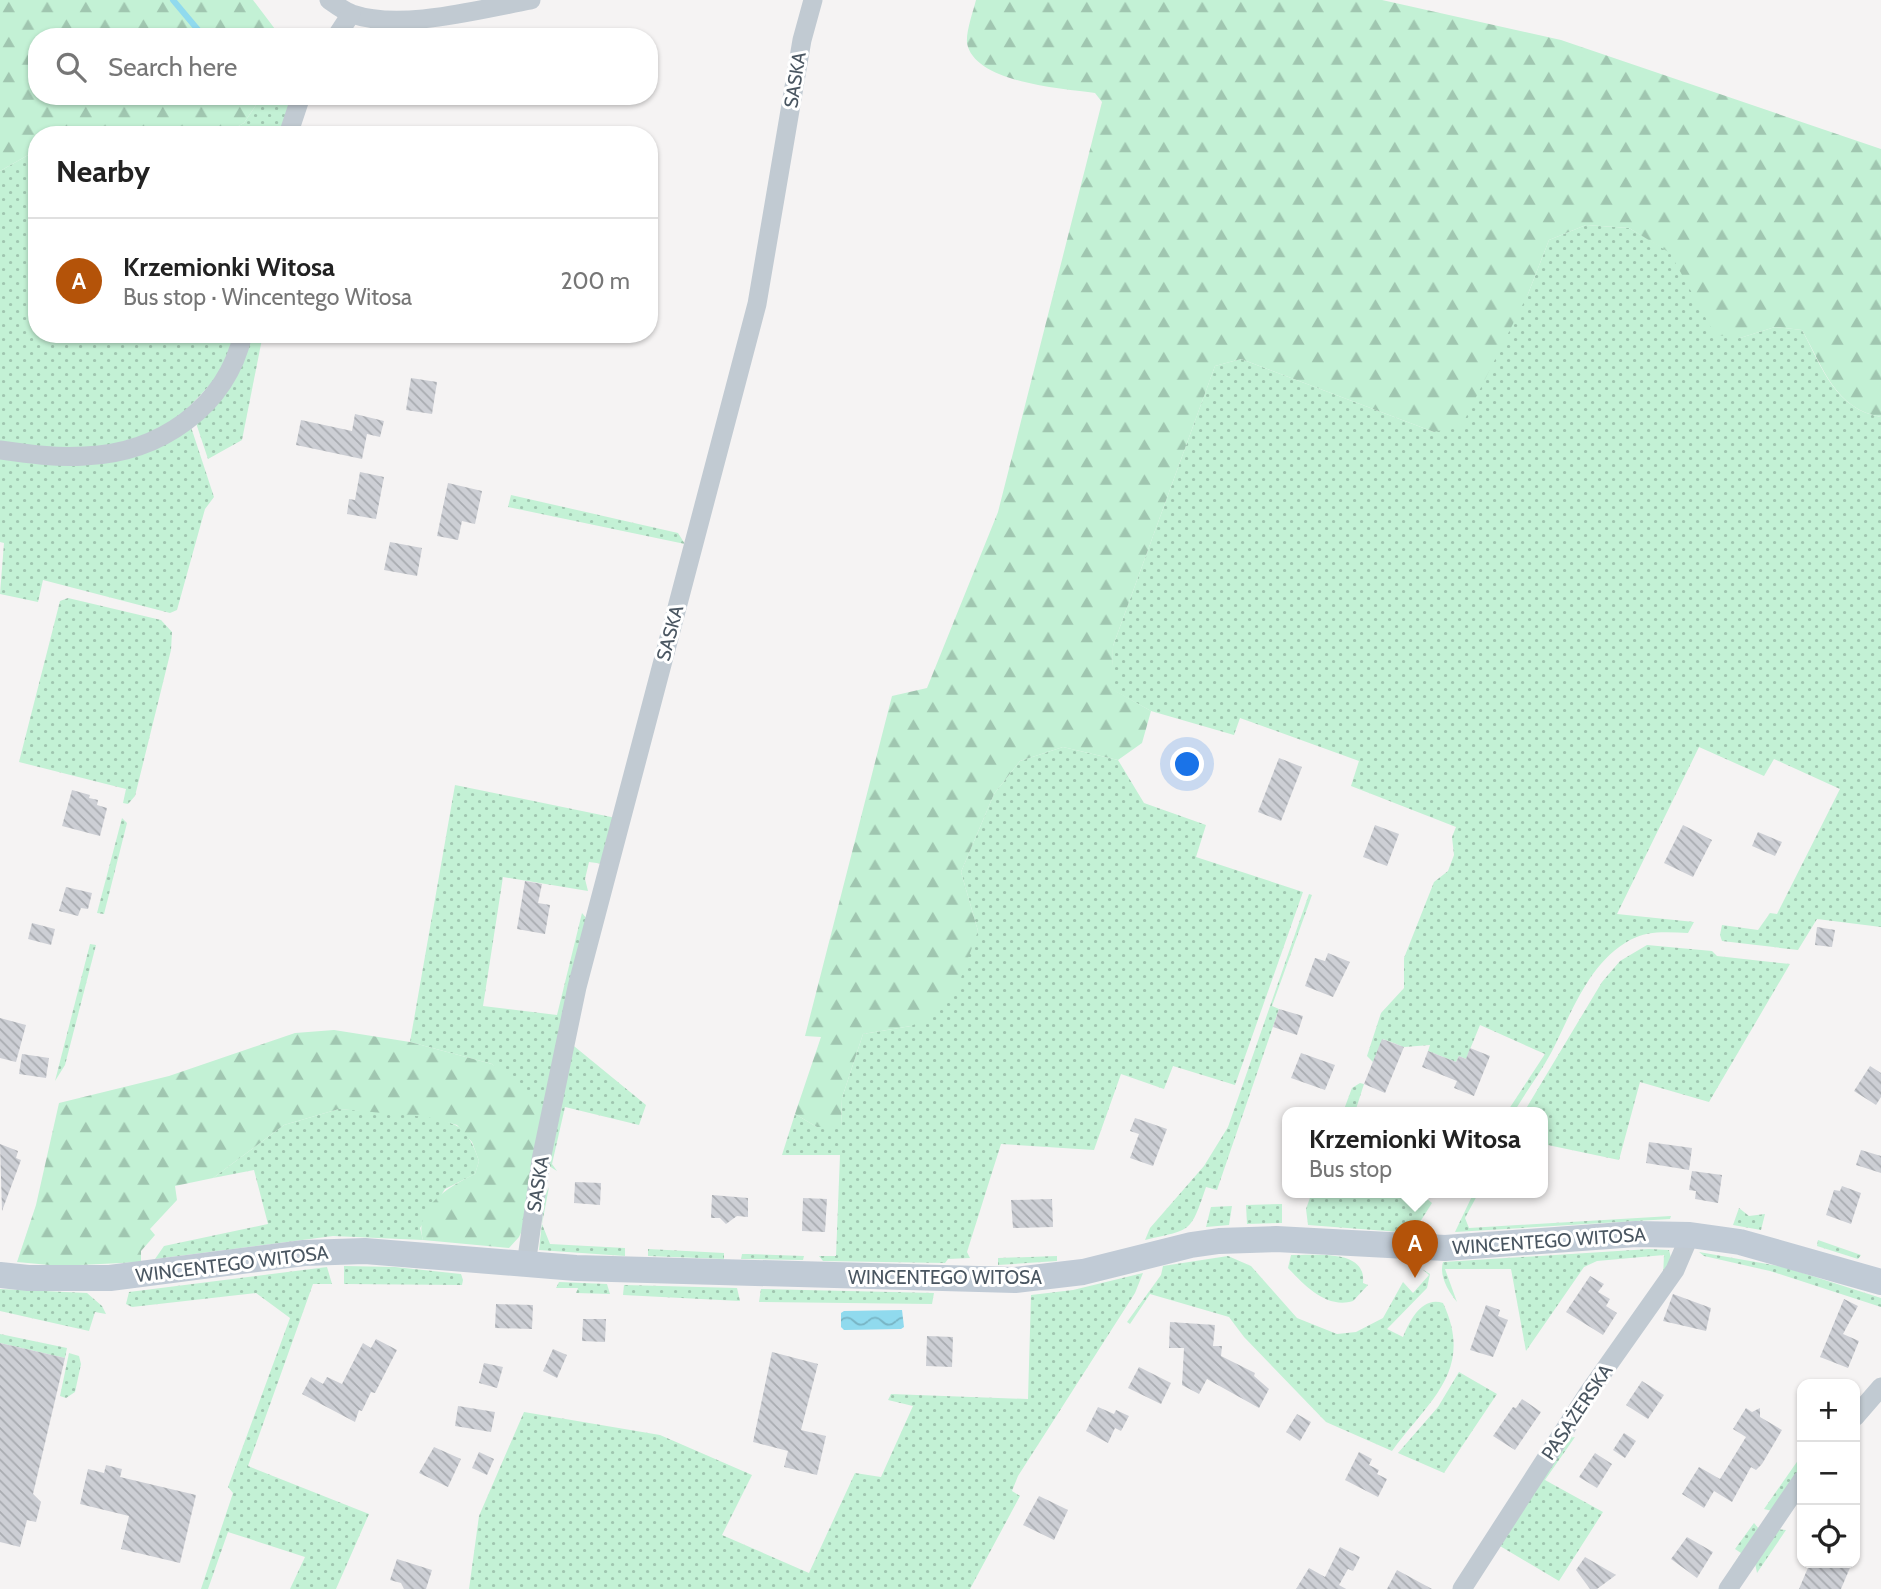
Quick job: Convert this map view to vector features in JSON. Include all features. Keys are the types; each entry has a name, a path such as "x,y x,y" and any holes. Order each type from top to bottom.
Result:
{"street":[{"path":"329,0 351,13 412,19 531,0"},
{"name":"SASKA","path":"526,1265 541,1160 577,987 757,304 802,40 813,0"},
{"path":"342,28 351,13"},
{"path":"291,126 298,105"},
{"path":"0,450 47,456 87,456 118,451 171,431 192,419 212,399 230,371 240,343"},
{"name":"WINCENTEGO WITOSA","path":"0,1275 28,1278 110,1278 335,1251 396,1253 526,1265 1015,1280 1083,1272 1191,1245 1261,1238 1445,1248 1636,1234 1690,1235 1740,1241 1881,1282"},
{"name":"PASAŻERSKA","path":"1462,1589 1589,1392 1675,1270 1690,1235"},
{"path":"1860,1411 1881,1387"},
{"path":"1728,1589 1797,1487"}],"green space":[{"path":"0,0 253,0 274,28 28,28 28,105 256,105 244,123 238,126 28,126 28,155 0,171"},
{"path":"976,0 1382,0 1561,40 1881,149 1881,417 1865,412 1841,396 1824,372 1802,330 1775,327 1740,338 1715,335 1670,253 1629,228 1586,225 1549,240 1528,294 1462,425 1434,432 1241,359 1215,366 1113,646 1112,689 1151,711 1142,743 1118,760 1063,747 1020,761 994,794 961,872 978,931 958,986 934,1015 911,1026 863,1034 842,1098 841,1127 817,1127 795,1114 821,1037 805,1036 892,696 927,688 998,512 1102,102 1095,93 1022,82 986,67 973,56 967,43"},
{"path":"256,105 290,105 285,126 238,126 244,123"},
{"path":"28,155 28,343 235,343 225,369 169,428 87,452 0,445 0,171"},
{"path":"1586,225 1629,228 1670,252 1740,338 1775,327 1802,330 1824,372 1841,396 1865,412 1881,417 1881,927 1817,919 1798,950 1722,941 1722,925 1758,930 1770,913 1777,914 1840,789 1774,759 1764,776 1699,747 1617,914 1694,922 1688,933 1658,932 1630,940 1603,961 1583,990 1538,1075 1517,1107 1510,1107 1545,1054 1480,1025 1466,1059 1459,1056 1456,1062 1428,1051 1430,1045 1404,1047 1383,1039 1373,1062 1367,1056 1381,1013 1404,988 1404,958 1434,882 1448,871 1454,855 1452,837 1456,827 1351,786 1359,761 1240,718 1234,735 1151,711 1111,689 1113,646 1215,366 1241,359 1434,432 1528,294 1549,240"},
{"path":"241,343 261,343 242,440 208,459 195,420"},
{"path":"190,424 214,497 205,509 177,610 170,613 43,580 38,602 0,594 4,543 0,542 0,454 47,461"},
{"path":"511,495 678,533 685,544 508,507"},
{"path":"68,598 161,620 172,632 171,650 135,796 128,804 123,803 126,789 19,762 60,601"},
{"path":"1063,747 1118,760 1144,803 1206,825 1196,857 1303,892 1235,1085 1173,1066 1164,1089 1121,1074 1094,1150 1001,1144 967,1252 970,1258 948,1259 945,1263 823,1261 819,1256 836,1256 840,1155 782,1155 795,1114 817,1127 841,1127 842,1098 863,1034 911,1026 978,931 961,872 994,794 1020,761"},
{"path":"455,785 616,818 604,864 589,862 585,879 588,891 503,877 483,1006 557,1015 582,913 587,919 543,1116 492,1064 410,1042"},
{"path":"122,818 127,823 104,914 97,913"},
{"path":"1309,894 1312,895 1272,1006 1279,1009 1217,1190 1206,1187 1196,1214 1187,1227 1172,1234 1145,1240 1150,1228 1204,1166 1228,1127"},
{"path":"90,944 96,945 65,1065 55,1081"},
{"path":"1647,945 1712,951 1717,956 1790,964 1709,1102 1640,1082 1619,1160 1548,1145 1548,1107 1527,1107 1602,982 1620,961"},
{"path":"334,1030 410,1042 492,1064 524,1090 543,1116 526,1222 519,1237 509,1248 423,1240 421,1228 428,1208 445,1191 475,1174 479,1161 472,1142 457,1125 427,1117 339,1109 284,1125 213,1178 175,1186 177,1200 150,1229 155,1235 141,1251 141,1262 60,1266 17,1262 36,1205 59,1103 169,1076 295,1033"},
{"path":"569,1042 646,1105 639,1125 565,1107 552,1164 557,1171 549,1166"},
{"path":"1360,1083 1364,1084 1357,1107 1345,1107 1352,1088"},
{"path":"339,1109 399,1112 429,1117 455,1125 467,1136 479,1161 475,1174 445,1189 420,1228 423,1240 333,1236 155,1259 164,1246 268,1224 254,1170 213,1178 284,1125"},
{"path":"549,1187 542,1224 550,1244 625,1248 625,1256 539,1250 545,1195"},
{"path":"1310,1198 1426,1198 1432,1203 1413,1233 1308,1225 1306,1209"},
{"path":"1471,1198 1476,1198 1465,1218 1469,1228 1671,1216 1670,1219 1455,1232"},
{"path":"1282,1204 1282,1223 1247,1224 1246,1205"},
{"path":"1232,1206 1229,1225 1206,1227 1211,1207"},
{"path":"1739,1208 1749,1216 1765,1214 1761,1230 1733,1225"},
{"path":"1818,1240 1861,1255 1858,1259 1817,1246"},
{"path":"648,1249 724,1253 724,1259 648,1256"},
{"path":"1669,1250 1671,1258 1663,1278 1664,1255 1597,1261 1584,1267 1526,1351 1511,1269 1445,1269 1457,1302 1442,1273 1443,1262"},
{"path":"1699,1252 1784,1267 1881,1298 1881,1307 1770,1271 1704,1256"},
{"path":"742,1254 804,1256 803,1260 741,1259"},
{"path":"1291,1255 1325,1255 1348,1259 1357,1264 1362,1272 1363,1283 1368,1285 1353,1301 1343,1303 1325,1299 1288,1268"},
{"path":"1057,1256 1057,1261 998,1265 998,1258"},
{"path":"1228,1256 1251,1266 1297,1318 1337,1334 1356,1332 1383,1318 1403,1282 1413,1293 1429,1275 1422,1269 1430,1274 1427,1288 1387,1329 1403,1337 1413,1317 1423,1306 1443,1303 1454,1348 1450,1367 1432,1400 1392,1451 1326,1422 1244,1337 1229,1317 1150,1294 1130,1324 1127,1322 1161,1275 1163,1266"},
{"path":"344,1266 395,1267 461,1274 463,1280 462,1285 344,1284"},
{"path":"327,1267 332,1284 313,1284 248,1466 369,1514 336,1589 290,1589 305,1557 228,1532 208,1589 201,1589 233,1493 228,1487 290,1318 256,1293 132,1307 126,1304 129,1292"},
{"path":"1143,1273 1135,1293 1018,1476 1012,1491 1020,1496 970,1589 469,1589 479,1516 524,1412 660,1435 752,1475 722,1535 809,1573 855,1473 881,1477 913,1406 888,1400 891,1394 1028,1399 1031,1295 1073,1290"},
{"path":"559,1282 607,1284 610,1294 576,1293 578,1288 556,1288"},
{"path":"624,1285 737,1288 740,1301 623,1295"},
{"path":"0,1289 87,1293 102,1306 106,1314 95,1312 89,1331 0,1311"},
{"path":"761,1289 934,1293 932,1304 759,1302"},
{"path":"0,1334 67,1348 65,1358 0,1343"},
{"path":"69,1353 79,1356 81,1364 75,1392 66,1398 60,1396"},
{"path":"1459,1372 1497,1394 1444,1473 1398,1453 1438,1407"},
{"path":"1575,1437 1545,1480 1603,1512 1559,1581 1500,1546 1568,1438"},
{"path":"1797,1462 1797,1475 1772,1511 1764,1509"},
{"path":"1754,1523 1759,1529 1731,1568 1741,1553 1735,1549"},
{"path":"1776,1529 1786,1530 1757,1573 1755,1563"}],"water":[{"path":"902,1310 904,1327 901,1329 844,1330 841,1327 841,1313 844,1311"}],"building":[{"path":"411,378 437,382 432,414 406,410"},
{"path":"355,414 384,421 380,437 367,434 362,459 296,445 301,420 352,431"},
{"path":"360,472 384,477 376,519 347,514 349,499 355,500"},
{"path":"448,483 482,491 475,524 462,521 458,540 437,536"},
{"path":"390,542 422,548 417,576 384,570"},
{"path":"1279,758 1302,767 1281,821 1258,812"},
{"path":"72,790 90,795 89,798 98,800 97,805 107,808 100,836 62,826"},
{"path":"1375,825 1399,834 1387,866 1363,857"},
{"path":"1683,825 1712,840 1693,877 1664,863"},
{"path":"1758,832 1782,842 1775,856 1752,846"},
{"path":"525,881 542,884 538,903 550,905 545,934 517,929"},
{"path":"66,887 92,893 88,909 81,908 78,916 59,911"},
{"path":"32,923 55,929 51,945 28,939"},
{"path":"1817,927 1835,930 1832,947 1815,945"},
{"path":"1328,953 1350,962 1333,997 1305,986 1315,958 1325,961"},
{"path":"1279,1009 1303,1016 1297,1035 1273,1027"},
{"path":"0,1018 26,1025 16,1062 0,1058"},
{"path":"1382,1039 1404,1047 1385,1093 1364,1084"},
{"path":"1470,1048 1490,1056 1474,1096 1454,1088 1457,1081 1422,1067 1428,1051 1456,1062 1459,1056 1466,1059"},
{"path":"1301,1053 1335,1065 1325,1090 1291,1078"},
{"path":"22,1054 49,1058 46,1078 19,1074"},
{"path":"1870,1066 1881,1073 1881,1097 1876,1105 1854,1091"},
{"path":"1135,1118 1167,1129 1153,1166 1130,1158 1139,1134 1130,1131"},
{"path":"1649,1142 1692,1148 1689,1170 1646,1163"},
{"path":"0,1144 18,1151 16,1158 21,1160 2,1211"},
{"path":"1861,1150 1881,1156 1881,1173 1856,1165"},
{"path":"1692,1171 1722,1175 1718,1203 1695,1199 1696,1191 1689,1190"},
{"path":"575,1182 601,1183 600,1205 574,1203"},
{"path":"1842,1186 1861,1193 1851,1224 1826,1215 1834,1190 1840,1191"},
{"path":"712,1195 748,1198 748,1217 737,1216 726,1224 720,1218 711,1218"},
{"path":"803,1198 827,1199 825,1232 802,1231"},
{"path":"1052,1199 1053,1227 1013,1228 1011,1200"},
{"path":"1590,1276 1604,1284 1598,1292 1610,1299 1606,1306 1617,1313 1603,1335 1566,1312"},
{"path":"1673,1294 1711,1308 1706,1331 1663,1321"},
{"path":"1844,1299 1858,1306 1843,1334 1859,1341 1848,1368 1820,1357"},
{"path":"496,1304 533,1305 532,1329 495,1328"},
{"path":"1486,1305 1500,1310 1498,1316 1508,1320 1493,1357 1470,1350"},
{"path":"583,1319 606,1319 605,1342 582,1341"},
{"path":"1170,1322 1215,1325 1213,1346 1222,1346 1221,1356 1255,1373 1254,1376 1269,1389 1259,1408 1207,1379 1199,1394 1182,1385 1184,1348 1169,1348"},
{"path":"927,1336 953,1337 952,1367 926,1366"},
{"path":"376,1339 397,1350 375,1393 371,1392 362,1411 359,1410 355,1422 302,1394 311,1377 323,1384 327,1377 342,1384 363,1343 371,1348"},
{"path":"0,1343 65,1358 33,1494 41,1502 36,1522 27,1520 20,1547 0,1542"},
{"path":"553,1349 567,1355 557,1378 543,1371"},
{"path":"772,1352 818,1364 801,1430 826,1436 817,1475 784,1467 788,1451 753,1442"},
{"path":"484,1363 503,1367 497,1388 479,1383"},
{"path":"1139,1367 1171,1383 1161,1404 1128,1388"},
{"path":"1642,1381 1664,1395 1648,1419 1626,1405"},
{"path":"1522,1399 1541,1412 1515,1450 1493,1436 1513,1407 1516,1408"},
{"path":"458,1406 495,1412 491,1432 455,1426"},
{"path":"1098,1407 1114,1414 1116,1410 1129,1416 1121,1431 1115,1428 1108,1443 1086,1431"},
{"path":"1746,1408 1752,1412 1760,1408 1760,1417 1782,1430 1762,1464 1756,1470 1751,1467 1732,1502 1714,1491 1704,1508 1682,1494 1699,1467 1720,1479 1746,1437 1733,1429"},
{"path":"1297,1414 1311,1422 1300,1441 1286,1432"},
{"path":"1624,1433 1636,1441 1625,1458 1613,1450"},
{"path":"434,1447 461,1459 448,1487 419,1473"},
{"path":"479,1452 494,1459 487,1475 472,1468"},
{"path":"1359,1452 1372,1459 1369,1465 1379,1470 1377,1474 1387,1479 1378,1497 1345,1480"},
{"path":"1595,1453 1612,1464 1597,1488 1579,1477"},
{"path":"106,1465 122,1469 120,1477 196,1495 180,1563 121,1549 129,1516 80,1504 88,1469 104,1473"},
{"path":"1039,1496 1068,1510 1054,1540 1023,1525"},
{"path":"1687,1537 1713,1552 1697,1578 1671,1559"},
{"path":"1340,1547 1360,1557 1353,1571 1348,1569 1339,1585 1346,1589 1296,1589 1309,1568 1325,1577"},
{"path":"1585,1557 1616,1575 1597,1589 1590,1589 1576,1570"},
{"path":"397,1559 432,1570 426,1589 404,1589 401,1583 390,1580"},
{"path":"1808,1568 1850,1568 1841,1589 1799,1589"},
{"path":"1397,1570 1432,1589 1387,1589"}],"waterway":[{"path":"173,0 196,28"}],"place":[{"name":"Krzemionki Witosa","path":"1415,1278"}]}
